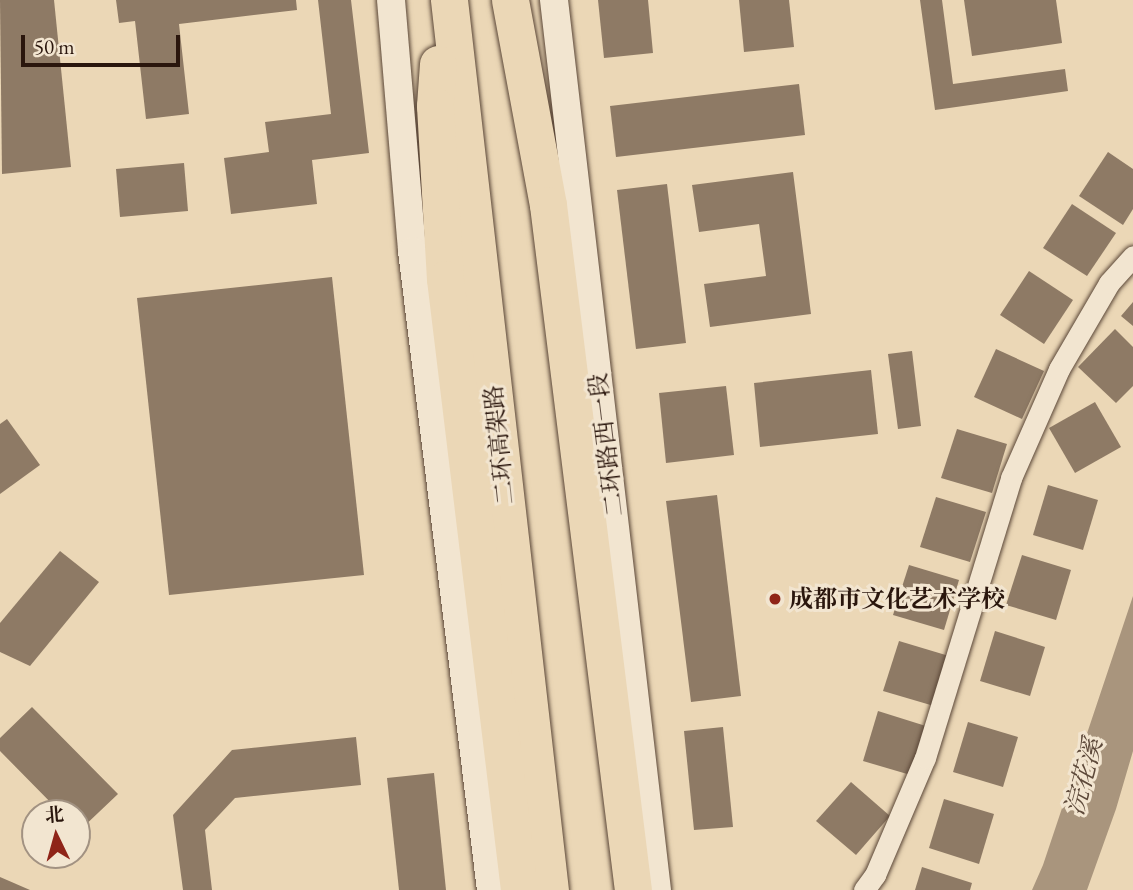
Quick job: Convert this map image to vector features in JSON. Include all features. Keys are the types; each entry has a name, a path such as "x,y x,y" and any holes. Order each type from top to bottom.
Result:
{"highway":[{"path":"441,0 435,106 445,279 519,890"},
{"name":"二环高架路","path":"449,0 550,890"},
{"path":"509,0 607,890"},
{"path":"509,0 548,205 633,890"}],"main road":[{"path":"391,0 412,251 491,890"},
{"name":"二环路西一段","path":"554,0 657,890"}],"street":[{"path":"864,890 875,875 925,758 1011,478 1059,369 1109,283 1133,256"}],"water":[{"name":"浣花溪","path":"1133,596 1133,751 1116,809 1087,890 1032,890 1043,865"}],"building":[{"path":"0,0 54,0 71,167 2,174"},
{"path":"116,0 296,0 297,10 179,24 189,114 146,119 135,21 119,23"},
{"path":"318,0 351,0 369,153 312,160 317,204 231,214 224,158 269,152 265,122 331,114"},
{"path":"598,0 648,0 653,53 604,58"},
{"path":"739,0 789,0 794,47 744,52"},
{"path":"920,0 942,0 953,84 1065,69 1068,91 935,110"},
{"path":"964,0 1056,0 1062,43 972,56"},
{"path":"799,84 805,135 616,157 610,106"},
{"path":"1108,152 1133,169 1133,209 1123,225 1079,196"},
{"path":"184,163 188,211 120,217 116,169"},
{"path":"793,172 811,314 710,327 704,284 766,276 759,224 699,232 692,185"},
{"path":"667,184 686,343 636,349 617,190"},
{"path":"1072,204 1116,233 1087,276 1043,248"},
{"path":"1029,271 1073,300 1044,344 1000,315"},
{"path":"332,277 364,575 169,595 137,298"},
{"path":"1133,302 1133,326 1121,316"},
{"path":"1115,329 1133,347 1133,386 1116,403 1078,367"},
{"path":"996,349 1044,371 1022,419 974,397"},
{"path":"912,351 921,426 898,429 888,354"},
{"path":"871,370 878,434 760,447 754,383"},
{"path":"726,386 734,455 666,463 659,393"},
{"path":"1095,402 1121,447 1075,473 1049,428"},
{"path":"7,419 40,465 0,494 0,424"},
{"path":"957,429 1007,444 992,493 941,478"},
{"path":"1048,485 1098,500 1083,550 1033,535"},
{"path":"717,495 741,696 691,702 666,501"},
{"path":"936,497 986,512 970,562 920,547"},
{"path":"60,551 99,582 30,666 0,652 0,623"},
{"path":"1022,555 1071,570 1056,620 1006,605"},
{"path":"909,565 959,580 944,630 893,615"},
{"path":"995,631 1045,647 1030,696 980,681"},
{"path":"899,641 949,656 934,706 883,691"},
{"path":"32,707 118,794 91,820 91,799 47,799 0,751 0,738"},
{"path":"878,711 929,727 914,776 863,761"},
{"path":"968,722 1018,737 1003,787 953,772"},
{"path":"723,727 733,827 694,830 684,731"},
{"path":"356,737 361,785 235,798 205,830 212,890 183,890 173,815 232,750"},
{"path":"434,773 446,890 399,890 387,778"},
{"path":"851,782 890,816 856,855 816,821"},
{"path":"944,799 994,814 979,864 929,848"},
{"path":"922,867 972,883 970,890 915,890"},
{"path":"0,877 30,890 0,890"}],"place":[{"name":"成都市文化艺术学校","path":"775,599"}]}
